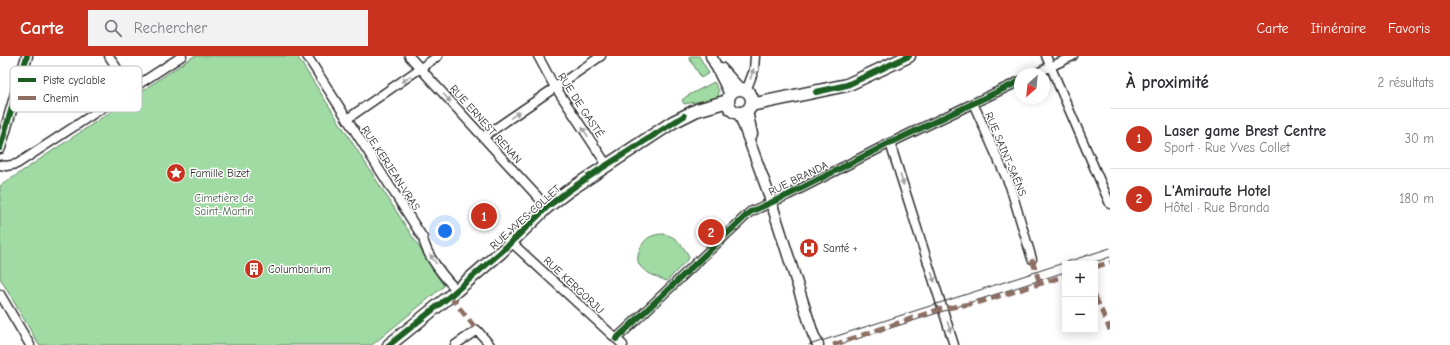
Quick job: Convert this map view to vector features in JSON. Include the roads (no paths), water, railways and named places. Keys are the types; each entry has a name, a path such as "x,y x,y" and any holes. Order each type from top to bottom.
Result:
{"main road":[{"name":"RUE YVES COLLET","path":"395,343 511,242 547,207 607,164 684,116 697,110 740,101 816,92 847,85 909,56"}],"street":[{"path":"24,66 27,56"},
{"path":"108,56 115,66"},
{"path":"142,83 182,56"},
{"name":"RUE KERJEAN-VRAS","path":"307,56 423,238 425,247 449,283 457,290"},
{"name":"RUE ERNEST RENAN","path":"409,56 547,207"},
{"path":"347,119 438,56"},
{"name":"RUE DE GASTÉ","path":"538,56 556,87 607,164"},
{"path":"483,137 601,56"},
{"path":"740,101 754,70 755,56"},
{"path":"1046,56 1110,204"},
{"path":"1046,68 1073,56"},
{"path":"712,58 740,101 756,158 772,202 818,345"},
{"name":"RUE BRANDA","path":"620,342 739,221 750,212 788,195 890,143 1014,84"},
{"name":"RUE SAINT-SAËNS","path":"973,103 1010,186 1032,260"},
{"path":"0,148 11,112"},
{"path":"0,165 6,166 17,164 97,112"},
{"path":"890,143 954,345"},
{"name":"RUE KERGORJU","path":"511,242 620,342"},
{"path":"0,294 30,345"},
{"path":"455,345 477,330 490,345"}],"tram line":[{"path":"809,345 1110,248"},
{"path":"1098,261 1110,257"},
{"path":"838,345 1062,273"}],"place":[{"name":"Famille Bizet","path":"176,173"},
{"name":"Laser game Brest Centre","path":"484,216"},
{"name":"L'Amiraute Hotel","path":"711,232"},
{"name":"Santé +","path":"809,248"},
{"name":"Columbarium","path":"254,269"}],"park label":[{"name":"Cimetière de Saint-Martin","path":"224,204"}]}
